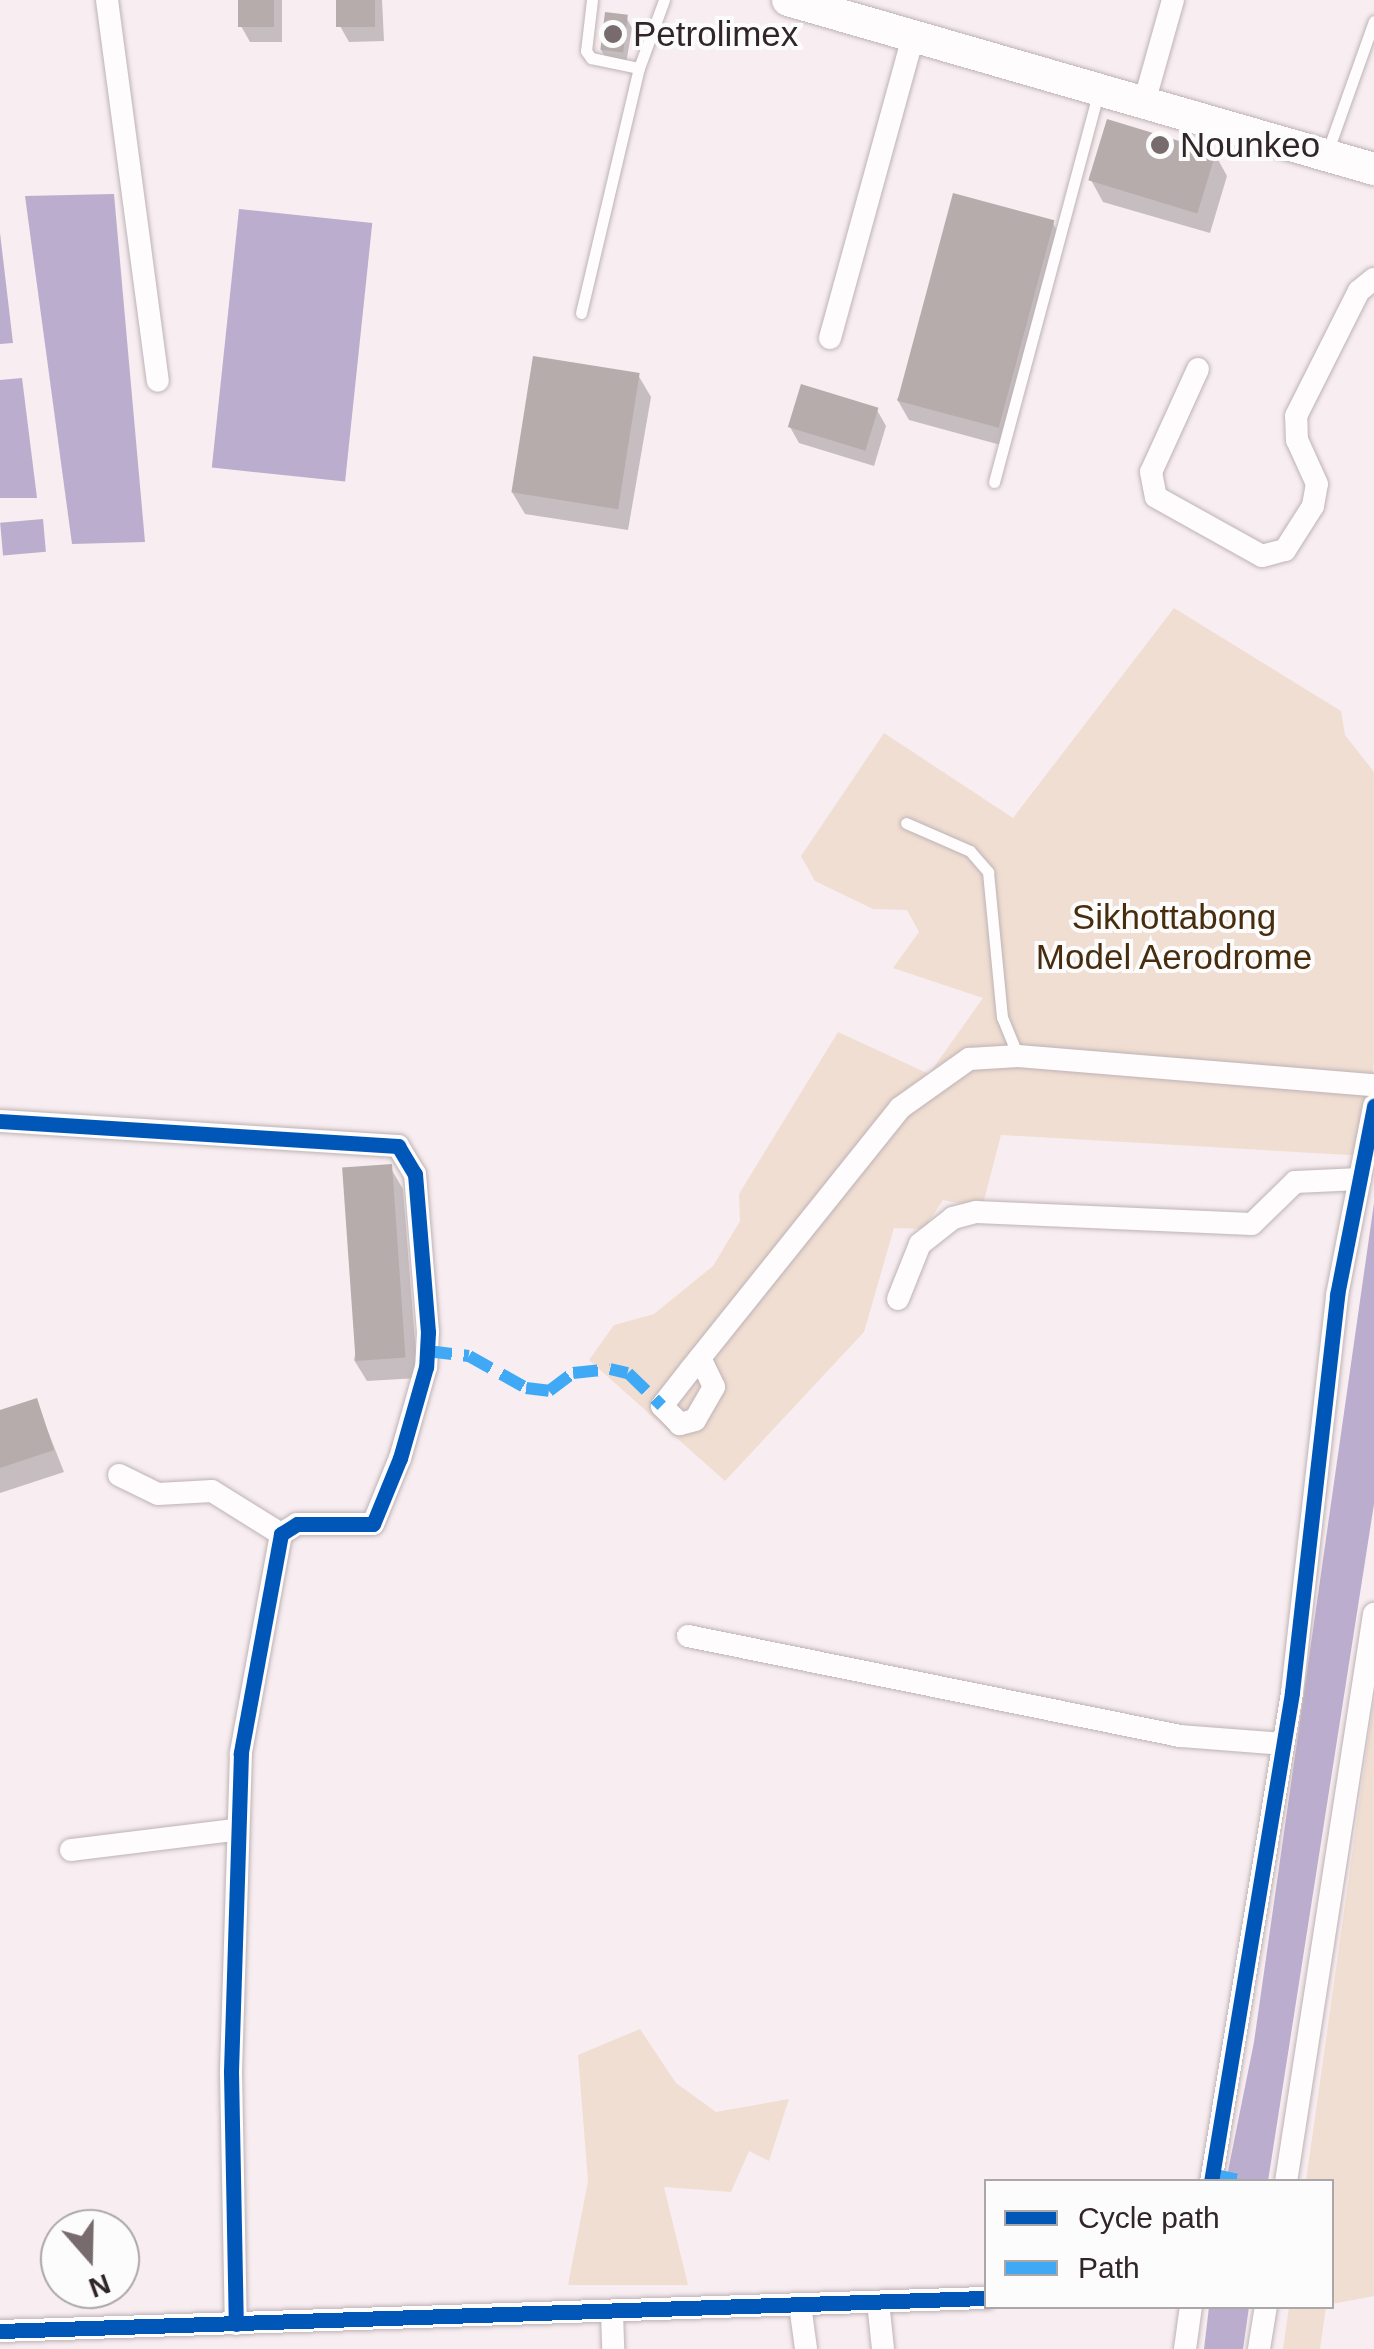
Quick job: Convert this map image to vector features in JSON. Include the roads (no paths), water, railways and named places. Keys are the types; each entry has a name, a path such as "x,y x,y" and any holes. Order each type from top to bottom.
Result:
{"main road":[{"path":"788,0 1374,169"}],"street":[{"path":"106,0 158,381"},
{"path":"1144,103 1173,0"},
{"path":"830,338 913,36"},
{"path":"1198,369 1152,472 1156,497 1262,556 1285,550 1312,506 1317,484 1296,440 1296,416 1359,291 1374,279"},
{"path":"700,1358 900,1108 969,1059 1018,1056 1374,1086"},
{"path":"1212,2179 1284,1744 1337,1295 1374,1106"},
{"path":"0,1121 398,1146 410,1156 428,1332 426,1367 400,1458 373,1524 297,1524 281,1534 241,1753 234,1830 236,2324"},
{"path":"898,1299 920,1244 953,1218 976,1212 1252,1224 1296,1182 1360,1179"},
{"path":"118,1476 158,1494 212,1491 281,1534"},
{"path":"1286,2179 1374,1614"},
{"path":"688,1636 1180,1736 1284,1744"},
{"path":"71,1850 234,1830"},
{"path":"0,2332 984,2298"},
{"path":"878,2302 883,2349"},
{"path":"800,2305 806,2349"},
{"path":"1185,2349 1191,2309"},
{"path":"1260,2349 1266,2309"},
{"path":"612,2313 614,2349"}],"lane":[{"path":"592,0 585,41 591,58 639,68"},
{"path":"581,313 639,68 664,0"},
{"path":"1326,155 1374,21"},
{"path":"994,482 1099,90"},
{"path":"906,823 970,851 988,872 1002,1016 1018,1056"}],"place":[{"name":"Petrolimex","path":"613,34"},
{"name":"Nounkeo","path":"1160,145"}],"park label":[{"name":"Sikhottabong Model Aerodrome","path":"1174,937"}]}
